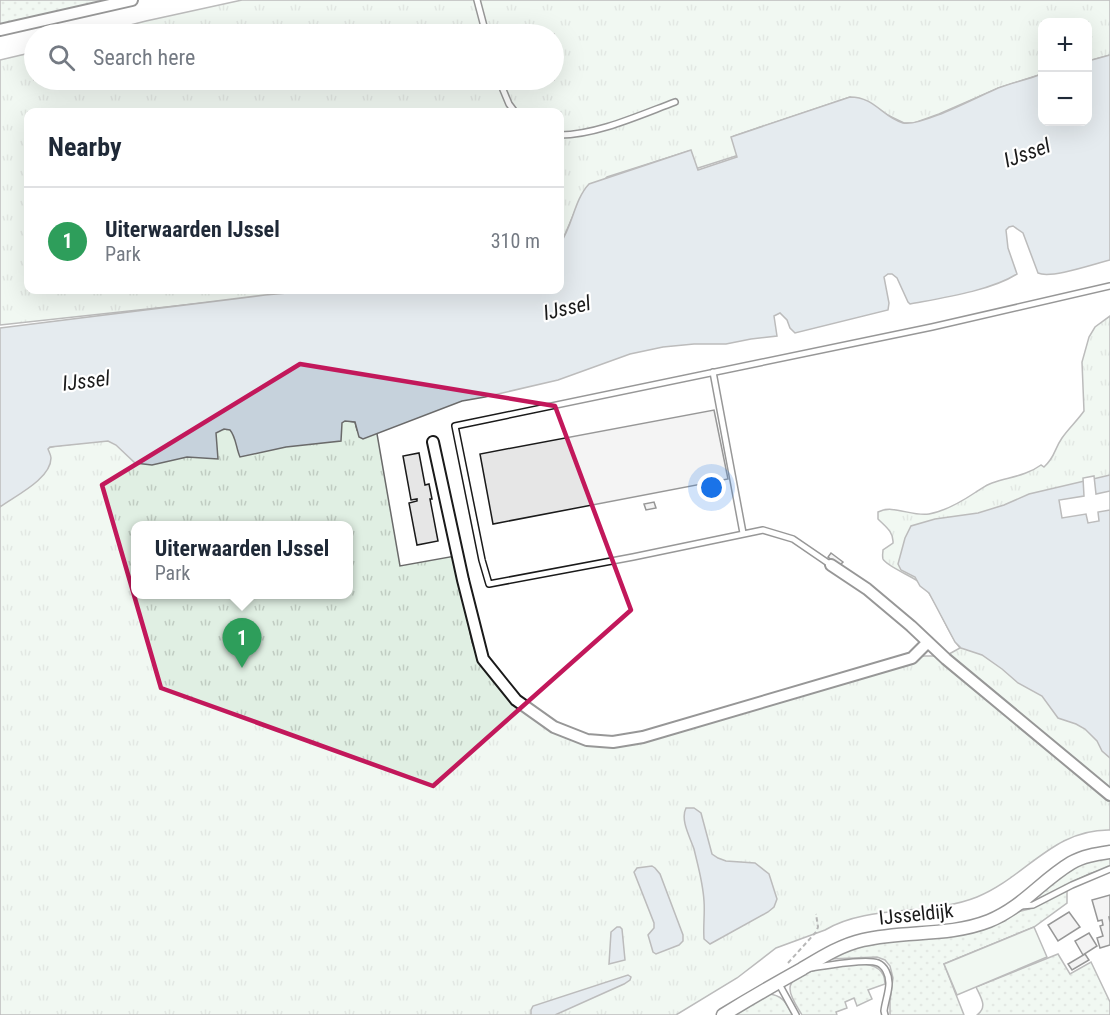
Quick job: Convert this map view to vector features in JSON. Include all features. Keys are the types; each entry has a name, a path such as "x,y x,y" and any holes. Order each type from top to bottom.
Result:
{"street":[{"path":"26,24 132,0"},
{"path":"0,30 24,25"},
{"path":"433,442 467,599 483,659 516,700 554,728 587,740 613,742 643,737 912,658 928,642"},
{"path":"831,565 867,589 946,659 1110,795"},
{"name":"IJsseldijk","path":"723,1015 843,946 873,938 948,932 992,920 1016,906 1072,863 1110,852"}],"lane":[{"path":"477,0 483,24"},
{"path":"503,90 512,108"},
{"path":"564,135 578,135 675,102"},
{"path":"831,565 793,539 763,530 489,584 454,426 932,327 1110,286"},
{"path":"713,372 743,533"},
{"path":"1016,906 1033,904 1110,869"},
{"path":"802,969 862,961 879,963 884,967 889,982 885,1015"},
{"path":"778,982 796,1015"}],"path":[{"path":"785,965 816,932 818,927 816,914"}],"highlighted area":[{"path":"300,364 555,406 631,610 433,786 161,688 102,485"}],"green space":[{"path":"0,0 111,0 0,25"},
{"path":"242,0 1110,0 1110,55 1092,60 1092,18 1038,18 1038,75 1001,87 914,123 904,123 850,97 734,136 739,155 695,169 689,151 607,177 575,211 564,237 564,108 24,108 24,294 286,294 0,325 0,60 24,54 24,90 564,90 564,24 134,24"},
{"path":"1110,316 1110,830 1072,837 1056,845 1010,878 977,897 939,907 860,917 776,948 737,978 676,1015 0,1015 0,459 56,446 226,427 348,421 355,422 357,430 361,433 376,428 400,566 455,556 472,642 478,659 490,676 543,724 606,744 914,658 936,656 940,659 960,648 933,598 922,584 889,565 883,559 883,550 893,543 893,539 878,519 878,512 890,509 923,514 935,513 953,506 990,484 1023,474 1041,465 1044,467 1051,460 1064,435 1084,411 1082,362 1089,337 1095,327"},
{"path":"1110,857 1110,867 1089,874 1033,901 1069,869"},
{"path":"1067,891 1067,903 1034,927 944,964 964,1015 890,1015 893,978 890,966 885,960 877,957 829,959 844,951 872,944 938,938 979,931"},
{"path":"1034,927 1047,957 957,995 944,964"},
{"path":"1058,954 1070,974 1091,962 1110,1002 1110,1015 977,1015 983,1006 976,987"},
{"path":"859,964 873,966 883,974 885,984 868,990 872,999 857,1006 854,998 845,1002 847,1008 836,1012 837,1015 802,1015 791,995 792,982 807,972 818,969"},
{"path":"768,994 781,998 793,1015 733,1015"}],"water":[{"name":"IJssel","path":"1110,55 1110,260 1062,273 1038,273 1023,233 1013,226 1006,230 1008,248 1017,274 980,289 910,304 897,278 888,274 884,277 889,303 888,310 795,333 780,313 774,316 777,336 726,344 663,347 630,354 558,380 462,401 363,439 359,437 355,422 345,421 342,423 341,441 286,447 240,457 232,433 224,429 216,433 218,459 187,457 152,465 135,463 116,445 108,441 50,447 48,449 51,458 45,473 39,480 0,507 0,328 276,294 564,294 564,237 580,197 589,184 691,150 698,170 737,157 731,137 850,97 866,100 896,120 911,123 936,116 998,88 1038,75 1038,126 1092,126 1092,60"},
{"path":"1110,475 1110,758 1085,729 1058,718 1042,696 1018,683 982,655 961,648 955,642 929,593 920,586 915,577 901,570 898,564 911,526 935,519 978,513 1029,494"},
{"path":"686,808 694,808 701,813 712,854 726,861 755,863 769,874 777,899 774,907 768,912 710,944 704,939 703,888 685,823"},
{"path":"652,866 660,874 683,935 683,941 679,945 656,954 653,952 648,935 654,928 654,923 634,872 637,868"},
{"path":"617,927 622,929 625,960 609,964 611,932"},
{"path":"628,975 631,977 630,980 624,984 555,1015 531,1015 533,1006"}],"pier":[{"path":"1094,476 1096,494 1110,491 1110,510 1098,512 1099,521 1088,523 1086,514 1062,518 1059,500 1084,496 1083,478"}],"building":[{"path":"714,410 728,479 493,524 480,454"},
{"path":"419,453 425,485 429,484 438,541 417,545 409,503 417,499 411,500 403,456"},
{"path":"654,502 656,508 646,510 644,504"},
{"path":"831,553 843,562 839,566 828,557"},
{"path":"1110,895 1110,945 1100,948 1097,938 1103,936 1100,926 1103,925 1102,920 1098,921 1092,900"},
{"path":"1069,912 1080,927 1058,941 1048,925"},
{"path":"1089,933 1097,946 1083,955 1075,941"},
{"path":"1085,954 1089,960 1072,970 1068,964"}],"place":[{"name":"Uiterwaarden IJssel","path":"242,668"}]}
